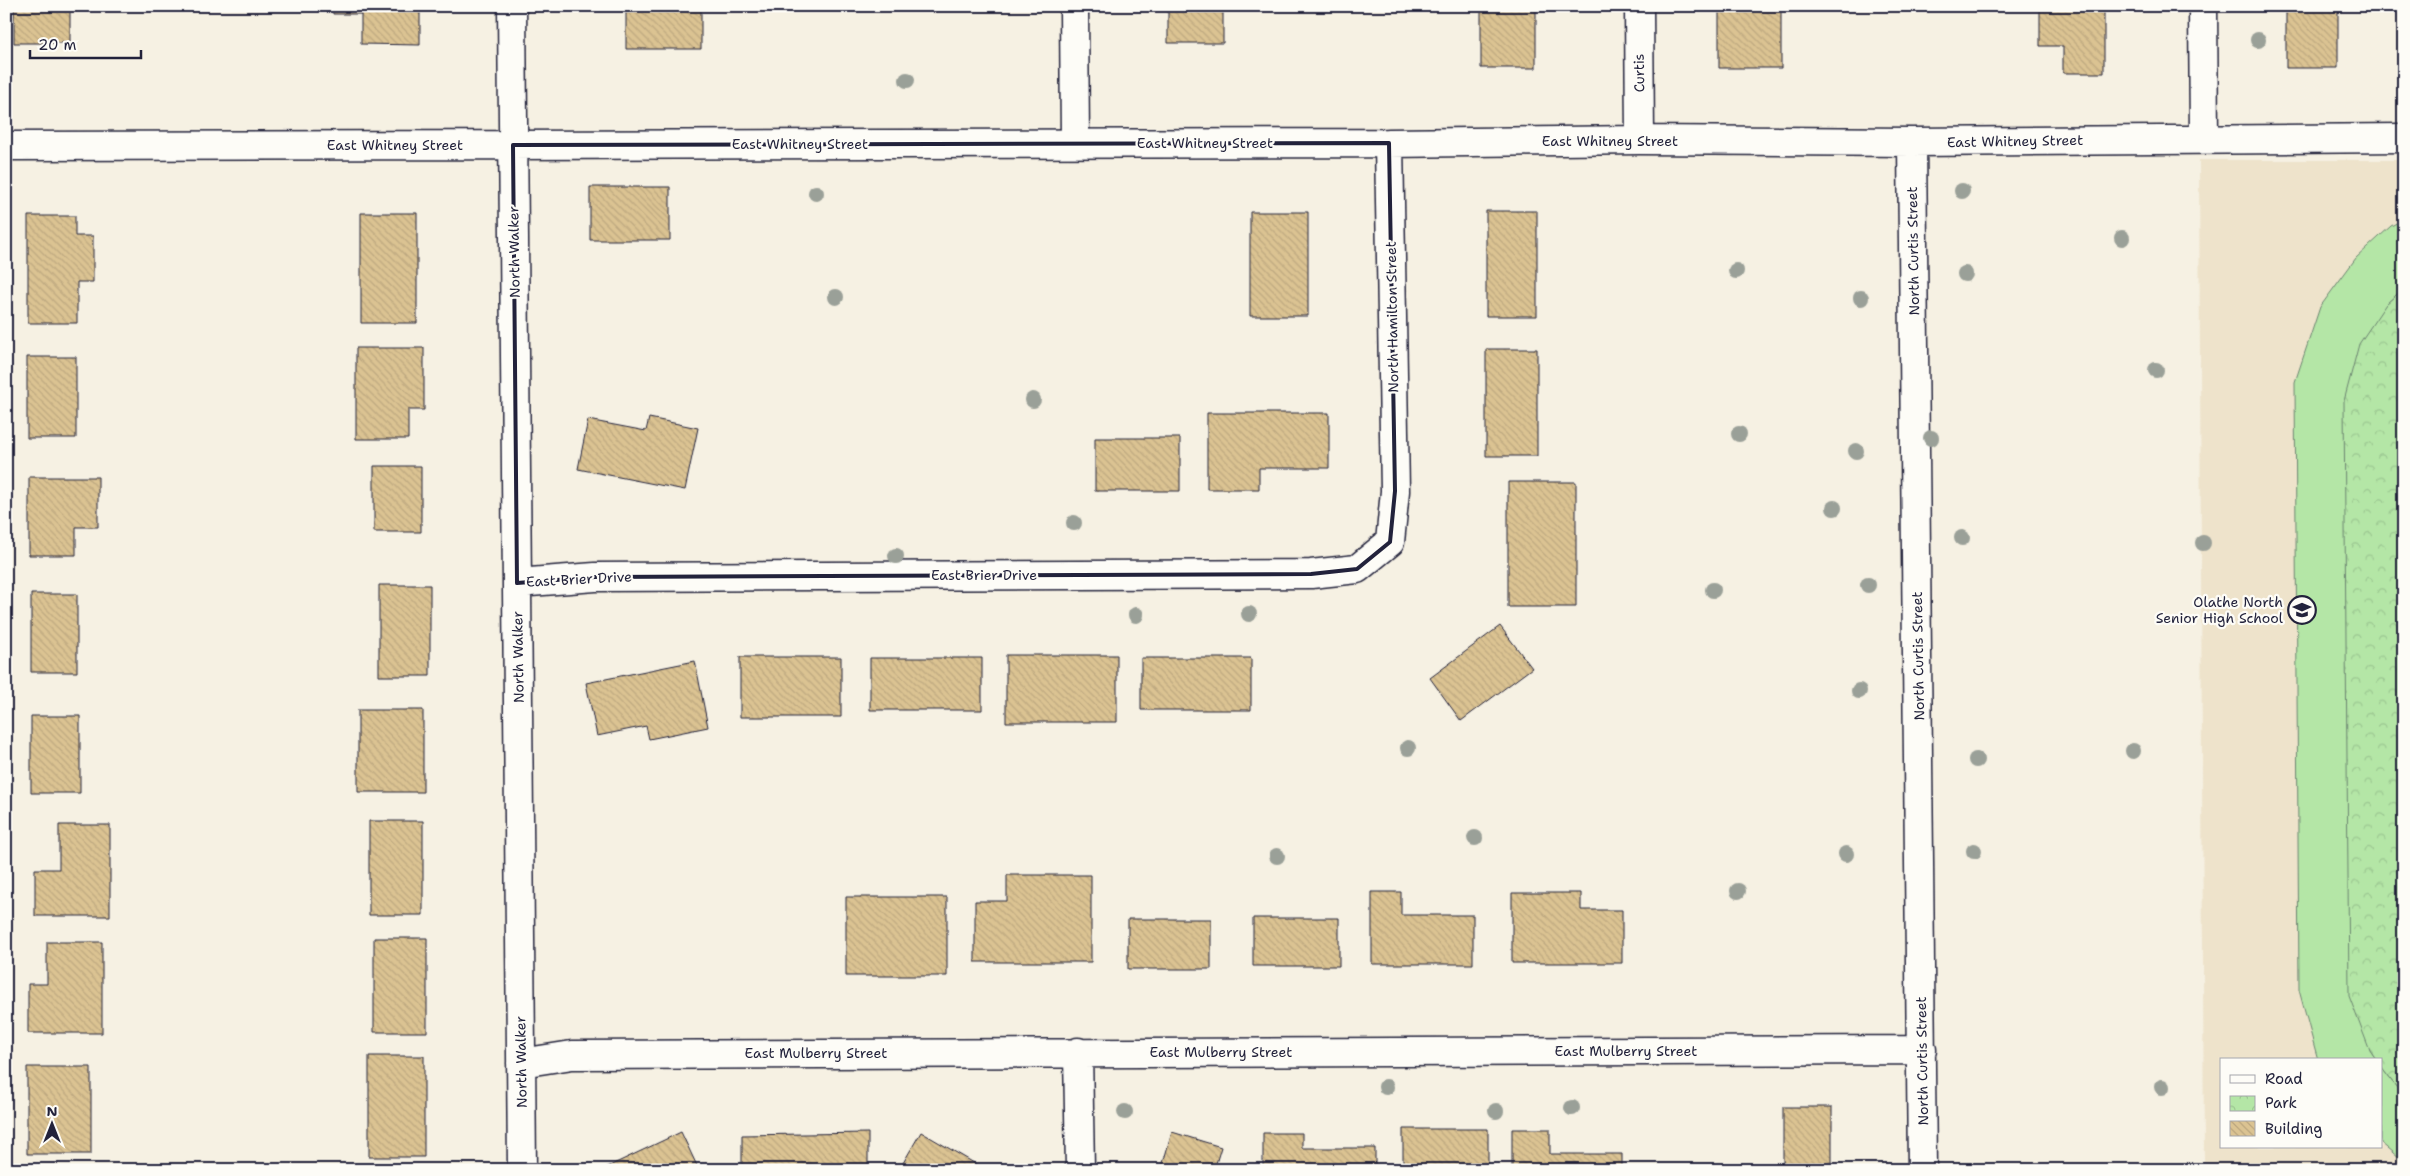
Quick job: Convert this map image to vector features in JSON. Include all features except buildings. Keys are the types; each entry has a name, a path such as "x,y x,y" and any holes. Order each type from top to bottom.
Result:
{"street":[{"name":"North Walker","path":"512,6 522,1170"},
{"path":"1074,6 1075,143"},
{"name":"Curtis","path":"1639,6 1640,140"},
{"path":"2203,6 2204,139"},
{"name":"East Whitney Street","path":"6,146 1389,143 1640,140 1912,142 2404,138"},
{"name":"North Curtis Street","path":"1912,142 1922,1170"},
{"name":"North Hamilton Street","path":"1389,143 1395,491"},
{"name":"East Brier Drive","path":"517,583 595,577 1311,574 1357,569 1390,542 1395,491"},
{"name":"East Mulberry Street","path":"521,1062 572,1054 1922,1050"},
{"path":"1078,1052 1080,1170"}],"highlighted area":[{"path":"1389,143 1395,491 1390,542 1357,569 1311,574 595,577 517,583 513,145"}],"shaded area":[{"name":"Olathe North Senior High School","path":"2199,160 2404,160 2404,1170 2204,1170"}],"green space":[{"path":"2404,219 2404,288 2386,304 2370,1051 2375,1058 2317,1058 2299,990 2295,382 2320,307 2356,258 2391,226"},
{"path":"2404,288 2404,1097 2382,1068 2382,1058 2375,1058 2370,1051 2349,996 2344,401 2359,344 2386,304"},
{"path":"2382,1068 2404,1097 2404,1162 2382,1144"}],"place":[{"name":"Olathe North Senior High School","path":"2302,610"}]}
